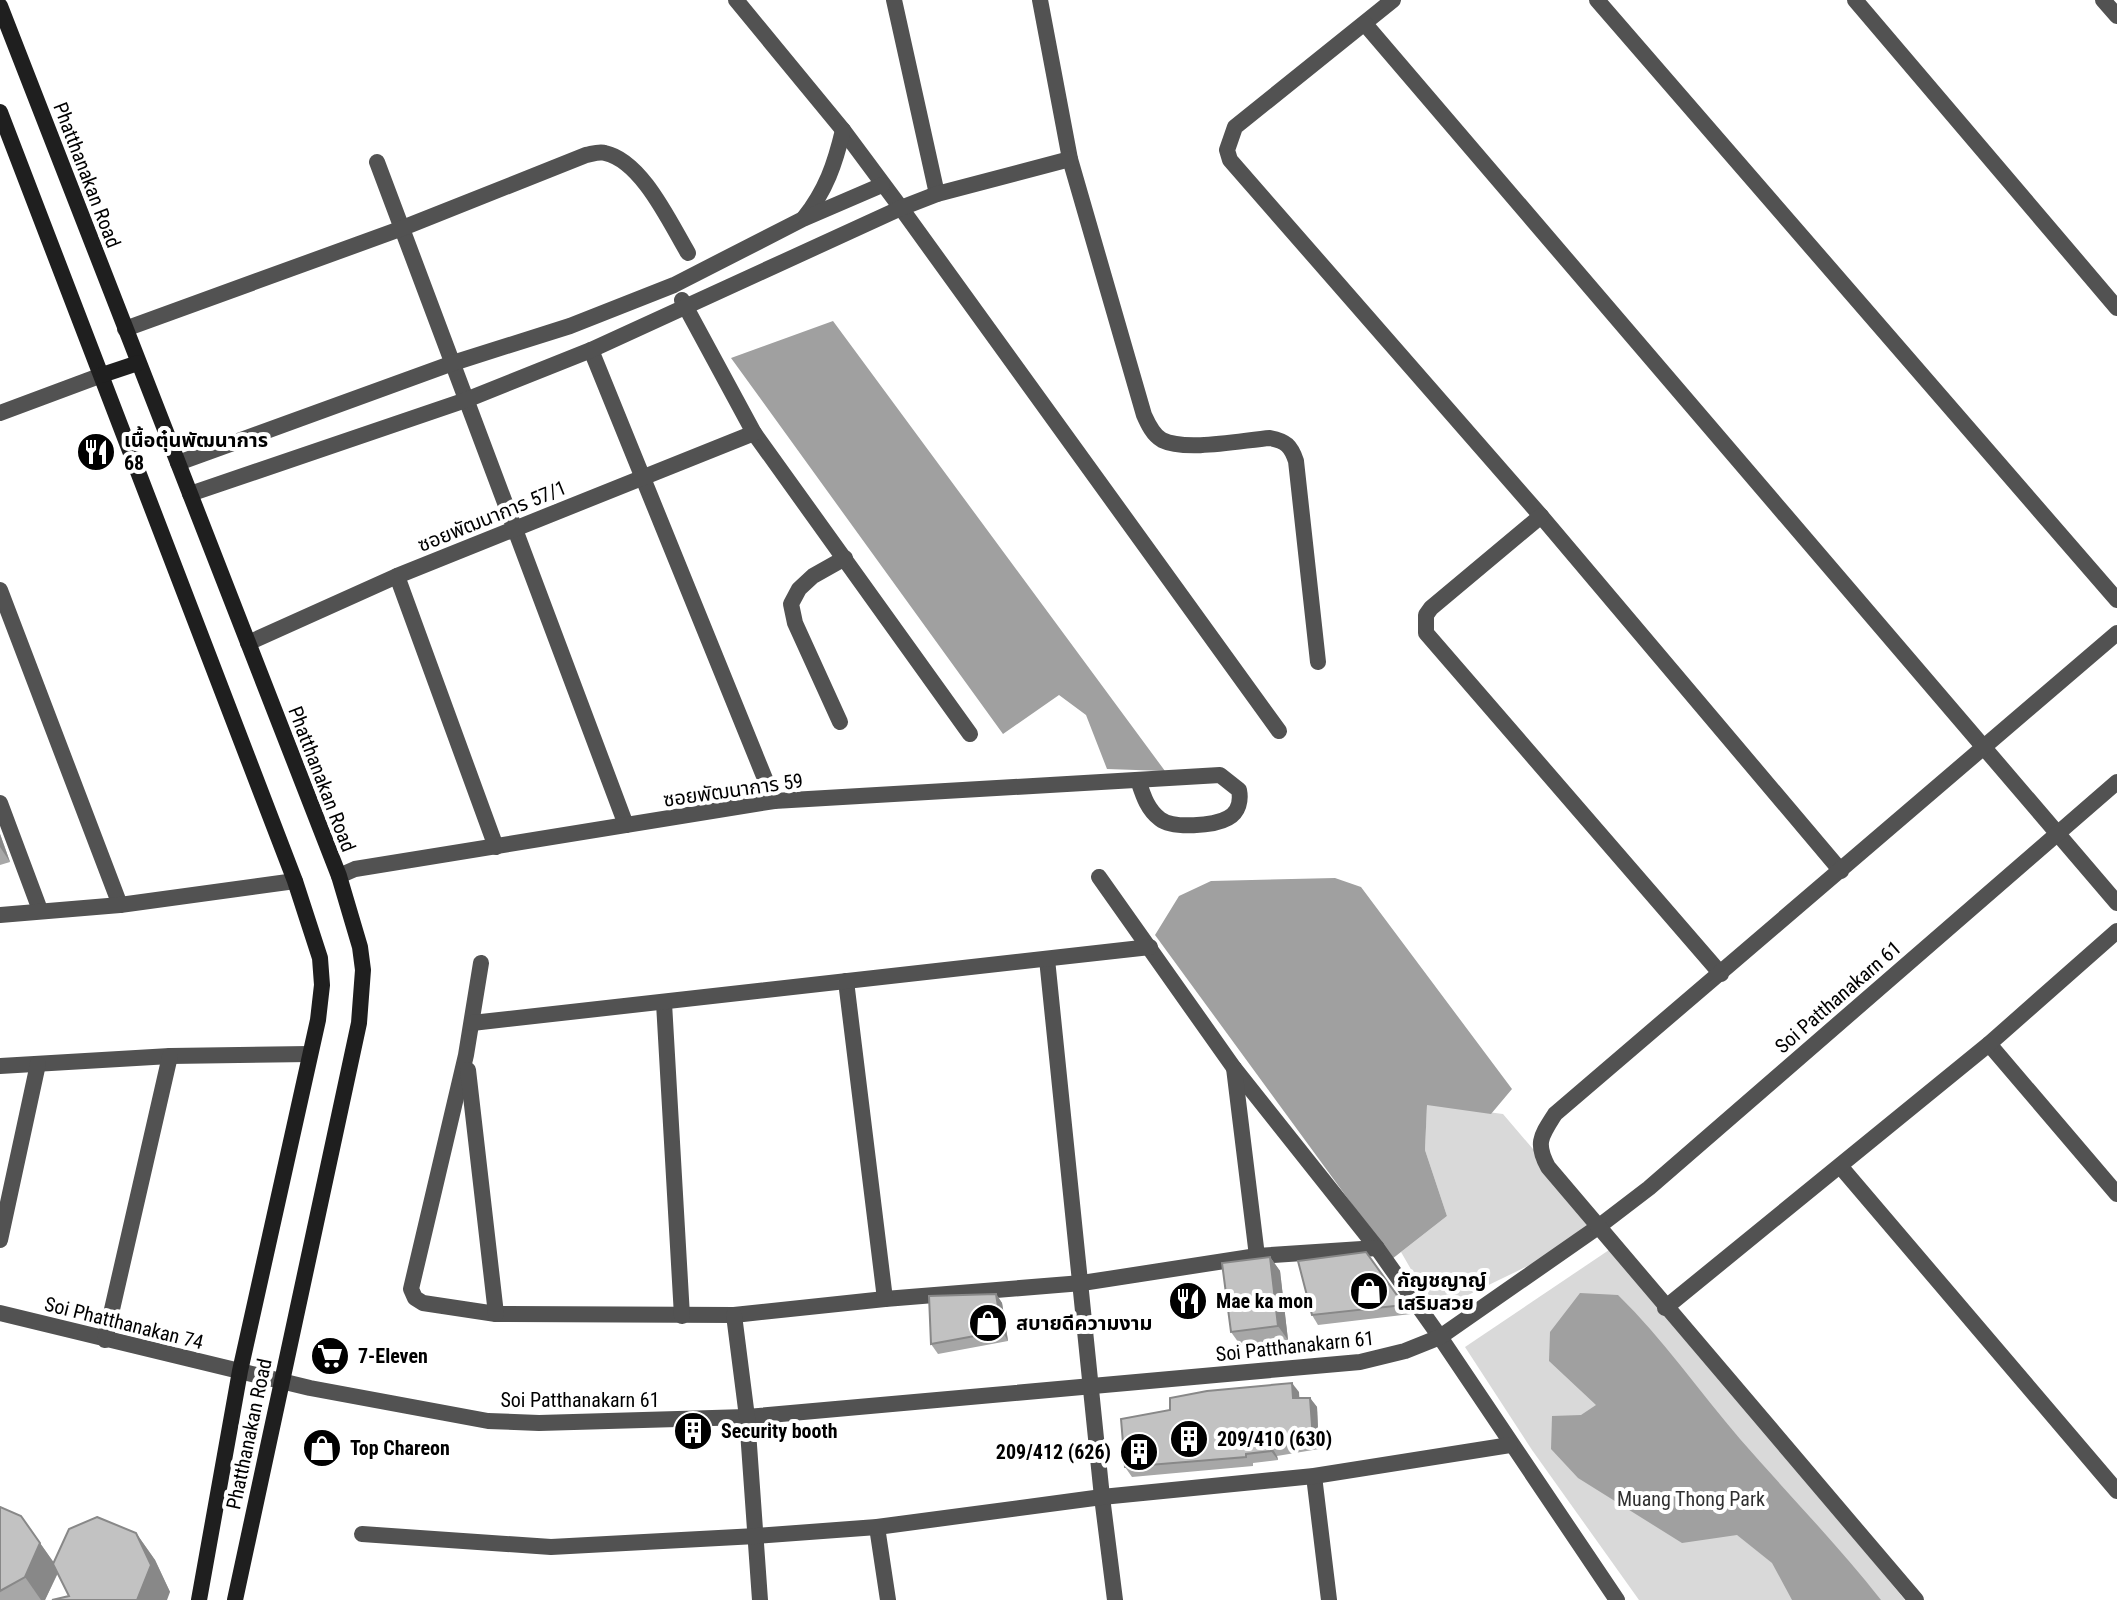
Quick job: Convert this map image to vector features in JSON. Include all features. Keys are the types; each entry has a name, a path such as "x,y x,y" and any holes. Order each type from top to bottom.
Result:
{"main road":[{"name":"Phatthanakan Road","path":"0,6 339,876 360,947 363,970 359,1023 235,1600"},
{"name":"Phatthanakan Road","path":"0,112 295,881 320,958 322,985 318,1020 240,1371 199,1600"},
{"path":"102,375 138,363"}],"street":[{"path":"736,0 843,130 901,208 1279,731"},
{"path":"894,0 937,194"},
{"path":"1040,0 1070,159 1144,415 1160,439 1170,442 1192,445 1270,438 1283,440 1292,448 1296,461 1318,662"},
{"path":"1393,0 1235,127 1227,150 1230,160 1541,516 1841,871"},
{"path":"1597,0 2117,600"},
{"path":"1855,0 2117,308"},
{"path":"2103,0 2117,16"},
{"path":"1365,24 2117,903"},
{"path":"803,219 826,186 843,130"},
{"path":"125,329 400,229 586,155 603,152 621,160 638,173 688,253"},
{"path":"190,494 466,400 591,350 937,194 1070,159"},
{"path":"377,162 626,825"},
{"path":"178,463 453,363 570,326 674,285 803,219 882,185"},
{"path":"674,285 754,433 970,734"},
{"path":"591,350 774,801"},
{"path":"0,413 102,375"},
{"name":"ซอยพัฒนาการ 57/1","path":"248,643 397,576 754,433"},
{"path":"1541,516 1431,608 1426,615 1426,633 1721,974"},
{"path":"840,722 795,623 791,604 799,589 813,576 845,558"},
{"path":"397,576 496,847"},
{"path":"0,590 120,905"},
{"path":"1916,1600 1665,1308 1548,1167 1539,1150 1543,1133 1555,1114 2117,633"},
{"name":"ซอยพัฒนาการ 59","path":"339,876 355,869 774,801 1220,775 1239,790 1241,800 1228,818 1186,826 1168,824 1149,808 1138,780"},
{"name":"Soi Patthanakarn 61","path":"281,1381 488,1421 539,1423 747,1417 1360,1362 1405,1351 1440,1337 1649,1188 2117,782"},
{"path":"0,803 40,910"},
{"path":"1099,877 1234,1068 1377,1248 1617,1600"},
{"path":"0,915 120,905 295,881"},
{"path":"1665,1308 1989,1044 2117,931"},
{"path":"472,1023 1150,947"},
{"path":"1047,959 1115,1600"},
{"path":"481,963 466,1055 411,1289 415,1298 423,1303 496,1314 734,1315 1082,1283 1257,1256 1377,1248"},
{"path":"846,981 885,1299"},
{"path":"664,1003 682,1316"},
{"path":"1989,1044 2117,1194"},
{"path":"0,1066 170,1056 310,1054"},
{"path":"466,1055 496,1314"},
{"path":"105,1340 170,1056"},
{"path":"0,1240 38,1064"},
{"path":"1234,1068 1257,1256"},
{"path":"1840,1166 2117,1491"},
{"name":"Soi Phatthanakan 74","path":"0,1313 281,1381"},
{"path":"734,1315 747,1417 760,1600"},
{"path":"362,1534 551,1547 877,1527 1102,1497 1314,1476 1510,1445"},
{"path":"1314,1476 1329,1600"},
{"path":"877,1527 888,1600"}],"green space":[{"path":"1427,1104 1503,1114 1602,1230 1435,1311 1401,1252 1447,1216 1425,1150"},
{"name":"Muang Thong Park","path":"1612,1248 1905,1600 1639,1600 1532,1450 1465,1347"}],"shaded area":[{"path":"833,321 1165,771 1107,769 1086,715 1059,695 1003,734 731,358"},
{"path":"1335,878 1361,887 1512,1089 1491,1114 1427,1105 1425,1150 1447,1216 1392,1259 1155,935 1179,896 1211,881"},
{"path":"1580,1293 1618,1295 1881,1600 1792,1600 1772,1563 1737,1535 1682,1543 1578,1478 1551,1449 1552,1416 1581,1415 1596,1405 1549,1361 1550,1332"}],"building":[{"path":"1366,1252 1404,1305 1312,1315 1298,1261"},
{"path":"1270,1257 1278,1326 1231,1332 1222,1263"},
{"path":"996,1294 1002,1331 931,1344 929,1296"},
{"path":"1292,1383 1293,1398 1310,1398 1313,1439 1271,1446 1271,1451 1246,1454 1246,1457 1125,1467 1121,1419 1170,1410 1170,1398 1207,1391"},
{"path":"0,1507 21,1516 40,1543 25,1577 0,1591"},
{"path":"97,1517 136,1533 151,1565 137,1600 52,1600 69,1596 53,1564 69,1529"}],"place":[{"name":"เนื้อตุ๋นพัฒนาการ 68","path":"96,452"},
{"name":"กัญชญาญ์ เสริมสวย","path":"1369,1291"},
{"name":"Mae ka mon","path":"1188,1301"},
{"name":"สบายดีความงาม","path":"988,1323"},
{"name":"7-Eleven","path":"330,1356"},
{"name":"Security booth","path":"693,1431"},
{"name":"209/410 (630)","path":"1189,1439"},
{"name":"Top Chareon","path":"322,1448"},
{"name":"209/412 (626)","path":"1139,1452"}]}
